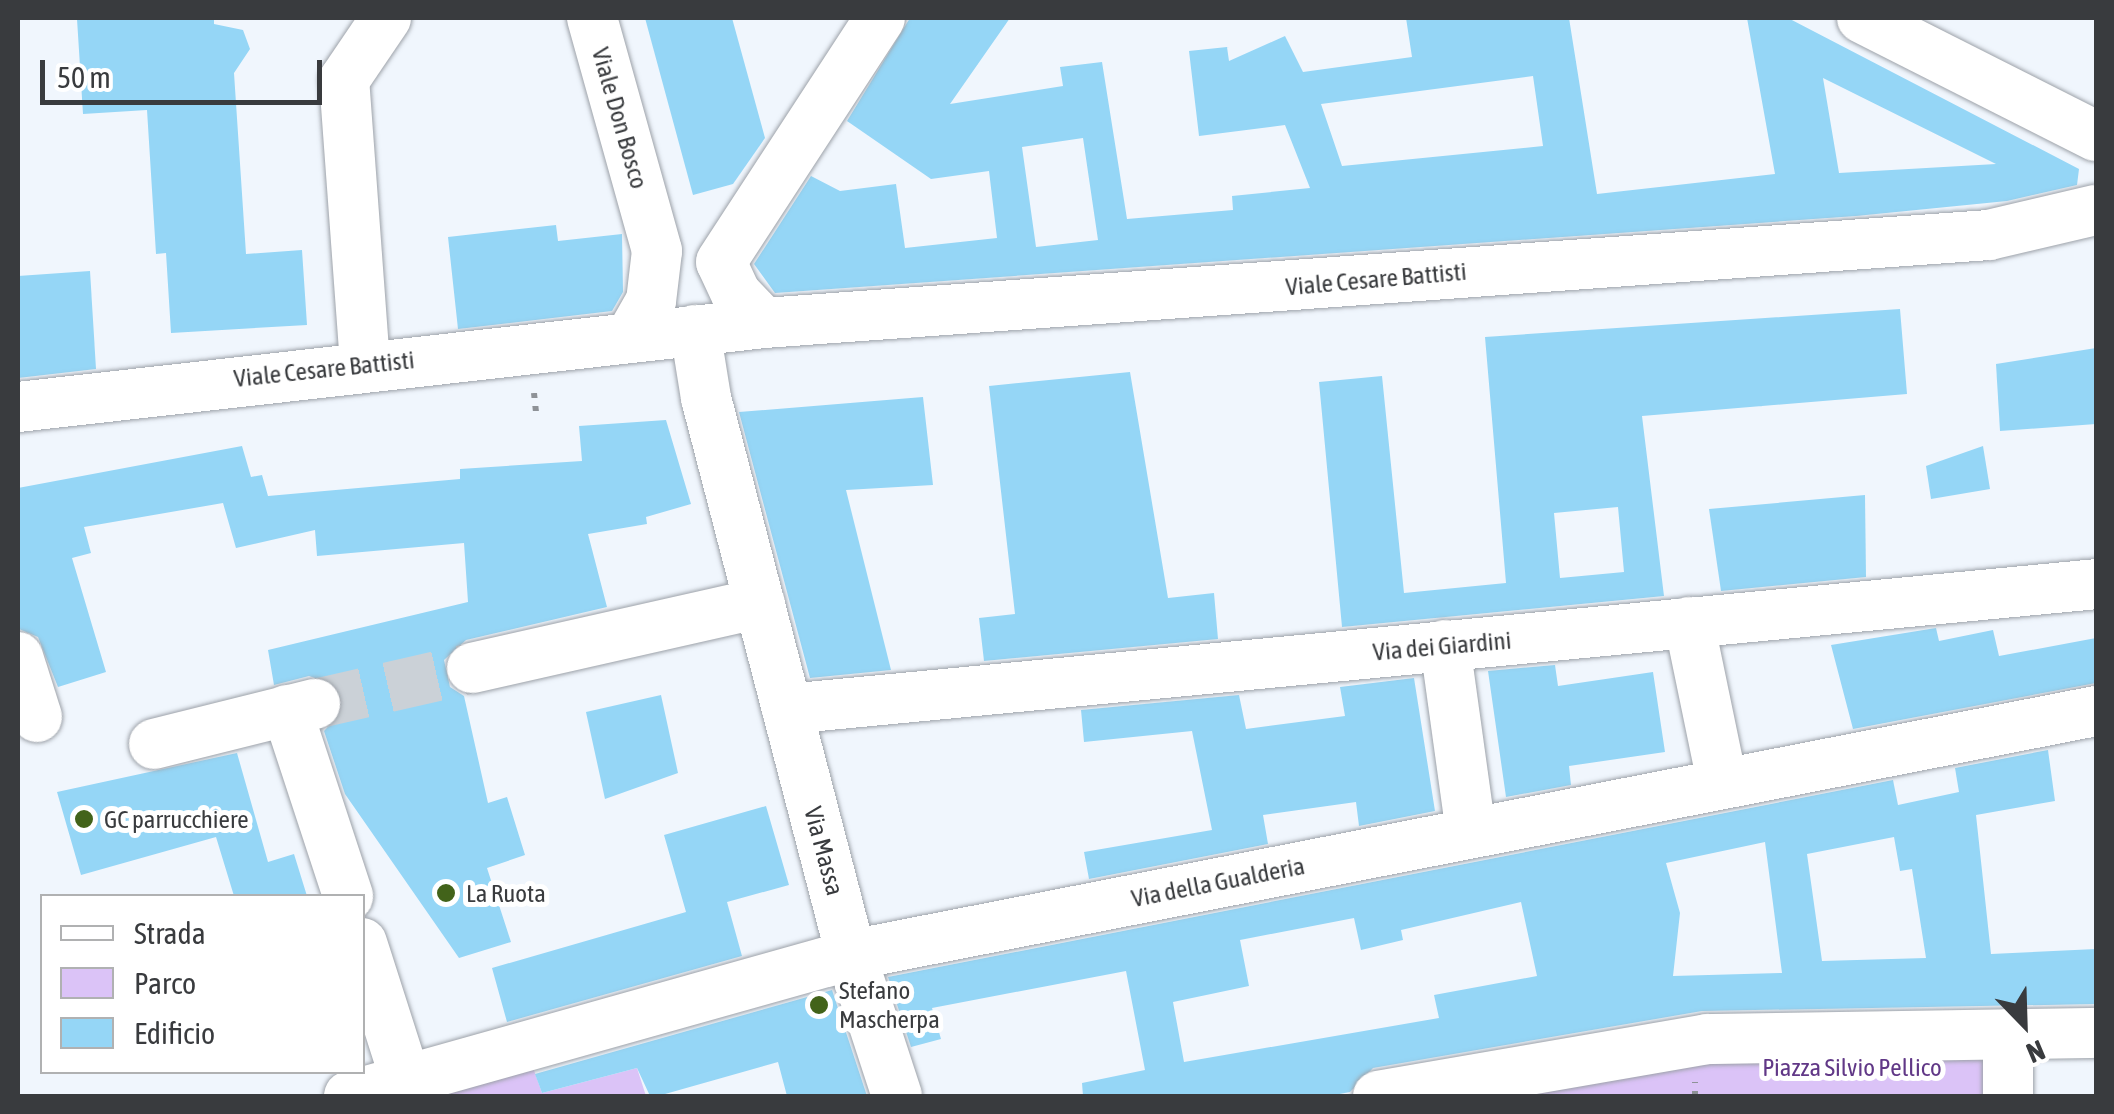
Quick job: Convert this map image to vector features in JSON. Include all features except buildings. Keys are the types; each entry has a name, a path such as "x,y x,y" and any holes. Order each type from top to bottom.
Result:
{"street":[{"path":"365,364 344,80 386,18"},
{"name":"Viale Don Bosco","path":"592,18 649,218 657,276 631,336"},
{"path":"764,323 736,294 721,262 754,202 880,18"},
{"path":"1862,18 2096,136"},
{"name":"Viale Don Bosco","path":"649,218 688,252 754,202"},
{"name":"Viale Cesare Battisti","path":"18,407 365,364 764,323 1988,234 2096,210"},
{"name":"Viale Cesare Battisti","path":"1988,234 2096,249"},
{"name":"Via Massa","path":"696,330 760,603 851,956 897,1096"},
{"name":"Via dei Giardini","path":"787,709 2096,584"},
{"path":"472,668 760,603"},
{"path":"1689,622 1722,781"},
{"path":"1445,645 1471,832"},
{"path":"18,656 37,717"},
{"path":"154,744 301,707 319,804 347,894"},
{"name":"Via della Gualderia","path":"349,1096 851,956 1722,781 2096,711"},
{"path":"365,952 406,1081"},
{"path":"1378,1096 1706,1038 2096,1033"},
{"path":"2008,1034 2008,1096"}],"green space":[{"name":"Piazza Silvio Pellico","path":"2008,1034 2008,1096 1378,1096"},
{"path":"530,1059 542,1093 637,1068 646,1096 404,1096"}],"tunnel":[{"path":"315,704 472,668"}],"place":[{"name":"GC parrucchiere","path":"84,819"},
{"name":"La Ruota","path":"446,893"},
{"name":"Stefano Mascherpa","path":"819,1005"}]}
